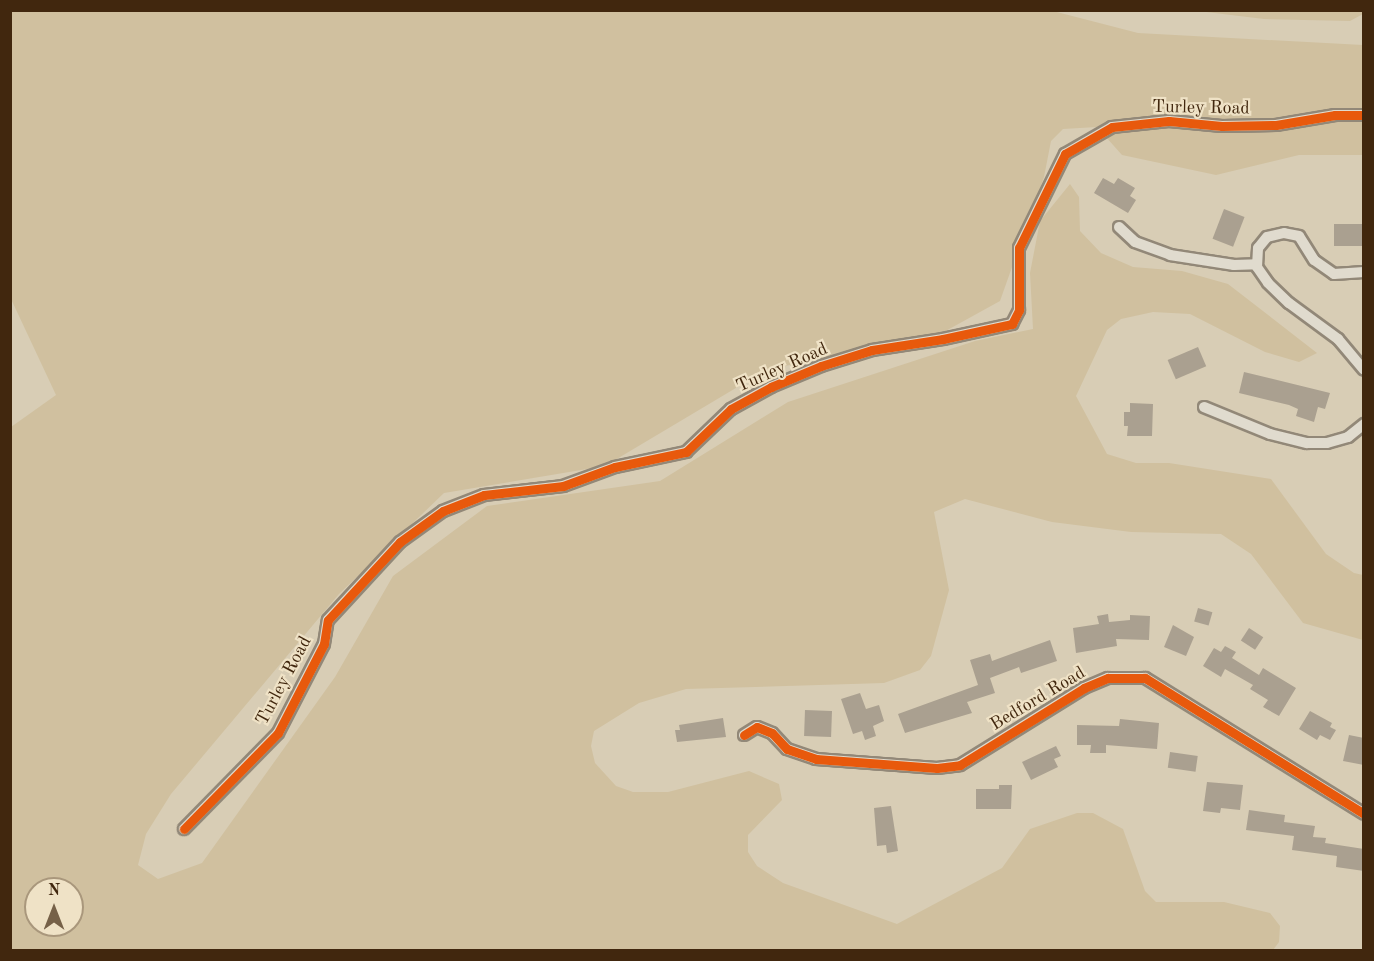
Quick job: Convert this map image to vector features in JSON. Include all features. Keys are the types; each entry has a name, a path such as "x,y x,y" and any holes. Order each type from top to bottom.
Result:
{"street":[{"name":"Turley Road","path":"184,829 278,733 324,644 328,620 400,542 443,512 484,495 563,486 615,467 686,452 731,409 771,387 822,366 872,350 943,339 1012,324 1019,310 1019,248 1065,154 1112,127 1169,121 1222,126 1276,125 1335,114 1364,115"},
{"path":"1119,227 1135,242 1170,255 1234,265 1257,264"},
{"path":"1364,272 1334,274 1314,260 1299,236 1284,233 1267,237 1258,248 1257,264 1268,284 1289,303 1338,339 1364,370"},
{"path":"1204,407 1270,434 1307,443 1327,443 1348,437 1364,424"},
{"name":"Bedford Road","path":"744,735 757,728 772,733 787,749 816,759 936,768 960,765 1084,688 1108,678 1145,678 1364,813"}],"shaded area":[{"path":"1049,10 1138,33 1363,45 1363,155 1299,155 1216,175 1122,155 1097,127 1063,129 1051,141 1044,177 1000,301 942,333 766,370 605,466 444,493 339,594 171,794 146,834 138,865 158,879 202,863 335,677 393,576 487,506 660,481 788,402 975,341 1033,329 1030,273 1040,221 1070,184 1079,197 1080,231 1101,253 1133,267 1182,271 1228,284 1317,353 1299,362 1265,352 1190,314 1153,312 1121,319 1107,330 1076,396 1107,454 1136,463 1169,463 1271,479 1326,554 1354,573 1363,575 1363,640 1303,623 1251,554 1221,534 1131,532 1052,522 965,499 934,512 949,590 931,656 920,670 884,683 686,689 639,703 594,731 591,746 595,763 616,786 633,792 668,792 749,771 779,784 782,800 748,835 748,852 757,866 783,883 897,924 1002,868 1030,829 1077,813 1093,813 1123,829 1145,891 1156,902 1224,902 1270,913 1280,926 1279,942 1273,950 11,950 11,427 56,395 11,299 11,11"},
{"path":"1363,10 1363,14 1350,21 1264,19 1198,11"}],"building":[{"path":"1103,178 1114,184 1118,178 1135,188 1130,196 1136,200 1128,213 1094,193"},
{"path":"1224,209 1245,217 1233,247 1213,239"},
{"path":"1334,224 1364,224 1364,246 1334,246"},
{"path":"1198,347 1206,366 1176,379 1168,360"},
{"path":"1244,372 1330,393 1325,409 1318,407 1314,422 1296,416 1298,409 1289,405 1239,393"},
{"path":"1130,403 1153,404 1152,436 1127,436 1128,426 1124,426 1124,412 1130,412"},
{"path":"1198,608 1212,612 1209,626 1194,621"},
{"path":"1108,614 1109,622 1130,620 1130,615 1150,616 1149,640 1116,639 1117,646 1076,653 1073,628 1099,624 1097,616"},
{"path":"1173,625 1194,637 1186,656 1164,647"},
{"path":"1249,628 1263,637 1255,650 1241,641"},
{"path":"1050,640 1057,661 1021,673 1019,667 990,678 995,693 967,702 972,713 905,733 898,714 978,685 970,660 990,654 992,661"},
{"path":"1225,646 1236,652 1232,658 1259,675 1263,668 1296,688 1279,716 1263,707 1268,700 1250,689 1253,685 1225,669 1221,677 1203,666 1214,648 1221,652"},
{"path":"860,693 866,709 879,705 884,721 873,726 876,736 865,740 862,731 853,734 841,699"},
{"path":"805,710 832,711 831,737 804,736"},
{"path":"1310,711 1332,723 1330,727 1336,730 1330,740 1320,735 1317,740 1299,729"},
{"path":"723,718 726,737 677,742 675,730 680,730 679,725"},
{"path":"1120,719 1159,723 1157,749 1106,745 1106,753 1090,753 1091,745 1077,745 1077,725 1119,726"},
{"path":"1349,735 1364,738 1364,765 1343,761"},
{"path":"1056,746 1061,756 1054,759 1058,767 1031,780 1022,762"},
{"path":"1170,752 1198,756 1196,772 1168,768"},
{"path":"1207,782 1243,785 1240,810 1221,808 1220,813 1203,811"},
{"path":"999,785 1012,785 1011,809 976,809 976,789 999,789"},
{"path":"891,806 898,851 887,853 886,845 877,846 874,808"},
{"path":"1249,810 1285,815 1284,822 1315,826 1313,837 1326,838 1325,843 1364,849 1364,871 1336,867 1337,856 1292,850 1294,836 1246,830"}],"cycle path":[{"path":"184,829 278,733 324,644 328,620 400,542 443,511 484,495 563,486 615,467 686,452 731,409 771,387 821,366 872,350 943,339 1012,324 1019,310 1019,248 1065,154 1112,127 1169,121 1222,126 1276,125 1335,115 1364,115"},
{"path":"744,735 757,727 772,733 787,749 816,759 937,768 960,765 1084,688 1108,678 1145,678 1364,814"}]}
